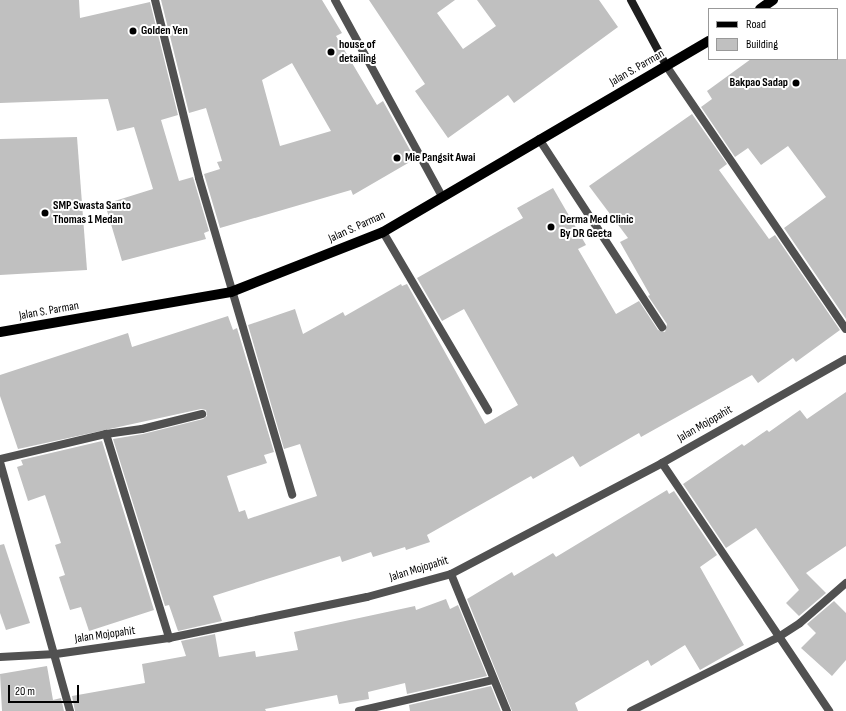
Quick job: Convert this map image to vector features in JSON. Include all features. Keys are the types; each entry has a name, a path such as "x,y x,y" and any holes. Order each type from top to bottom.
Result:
{"main road":[{"path":"631,0 666,67"},
{"path":"761,8 773,0"},
{"name":"Jalan S. Parman","path":"0,332 231,292 383,232 539,139 708,42"}],"street":[{"path":"155,0 199,178 231,292 292,495"},
{"path":"335,0 442,196"},
{"path":"666,67 846,329"},
{"path":"539,139 662,326"},
{"path":"383,232 488,410"},
{"name":"Jalan Mojopahit","path":"0,657 56,654 169,638 367,597 451,574 662,463 846,358"},
{"path":"0,459 106,434 142,429 202,414"},
{"path":"106,434 169,638"},
{"path":"0,462 56,654 70,711"},
{"path":"662,463 778,638 829,711"},
{"path":"451,574 493,680 507,711"},
{"path":"631,711 778,638 800,624 846,583"},
{"path":"359,711 493,680"}],"building":[{"path":"0,0 79,0 80,18 150,2 178,115 161,120 179,181 193,177 209,231 204,233 206,239 122,261 105,204 153,189 134,127 117,131 108,99 0,103"},
{"path":"161,0 322,0 342,33 336,36 377,105 383,101 415,159 353,195 351,190 220,228 204,174 220,169 217,162 222,161 206,108 189,113","holes":["292,63 331,131 280,146 262,80"]},
{"path":"369,0 455,0 437,13 463,49 496,26 477,0 599,0 618,27 514,103 508,95 448,138 415,91 425,84"},
{"path":"846,59 846,319 784,228 826,197 788,146 761,165 748,148 735,157 701,107 712,99 707,91 750,60"},
{"path":"692,114 727,164 719,170 769,239 775,235 840,330 796,362 793,358 758,383 752,375 641,437 639,433 580,467 573,456 533,479 531,476 427,535 430,542 406,550 405,547 373,557 371,552 342,562 340,556 213,596 222,621 178,631 169,605 165,606 113,439 143,434 203,419 207,416 206,410 201,409 18,449 0,396 0,375 128,333 132,347 228,316 233,330 237,328 274,452 264,455 267,463 227,476 239,512 245,510 248,519 317,496 300,444 284,449 248,325 295,309 303,334 343,312 345,316 401,284 402,286 407,284 485,424 518,405 464,309 442,321 417,278 523,218 517,208 553,188 586,245 578,249 616,314 639,301 658,330 665,332 667,324 648,296 650,295 620,242 628,238 589,186"},
{"path":"77,137 87,270 0,275 0,139"},
{"path":"846,392 846,546 806,573 826,593 799,616 786,603 799,590 756,528 726,548 683,484 742,444 744,446 767,430 769,432 800,410 807,419"},
{"path":"102,441 154,610 89,631 81,607 70,610 59,577 65,575 55,545 61,543 45,495 28,501 17,467 23,465 21,460"},
{"path":"667,490 669,494 674,491 717,555 700,567 744,645 700,670 685,645 651,666 648,660 575,703 578,711 512,711 467,599 512,572 514,576 553,553 556,557"},
{"path":"4,544 30,623 6,630 0,613 0,545"},
{"path":"446,599 450,609 458,605 487,676 407,694 405,683 368,692 369,699 339,704 337,695 265,709 266,711 75,711 72,696 145,683 142,664 186,656 181,641 215,634 219,657 255,651 256,657 298,650 294,632 415,606 416,610"},
{"path":"834,601 846,613 846,660 832,676 801,648 816,633 807,624"},
{"path":"47,666 53,700 61,698 64,711 2,711 0,674"},
{"path":"491,686 501,711 410,711 409,705"}],"place":[{"name":"Golden Yen","path":"133,31"},
{"name":"house of detailing","path":"331,52"},
{"name":"Bakpao Sadap","path":"796,83"},
{"name":"Mie Pangsit Awai","path":"397,158"},
{"name":"SMP Swasta Santo Thomas 1 Medan","path":"45,213"},
{"name":"Derma Med Clinic By DR Geeta","path":"551,227"}]}
